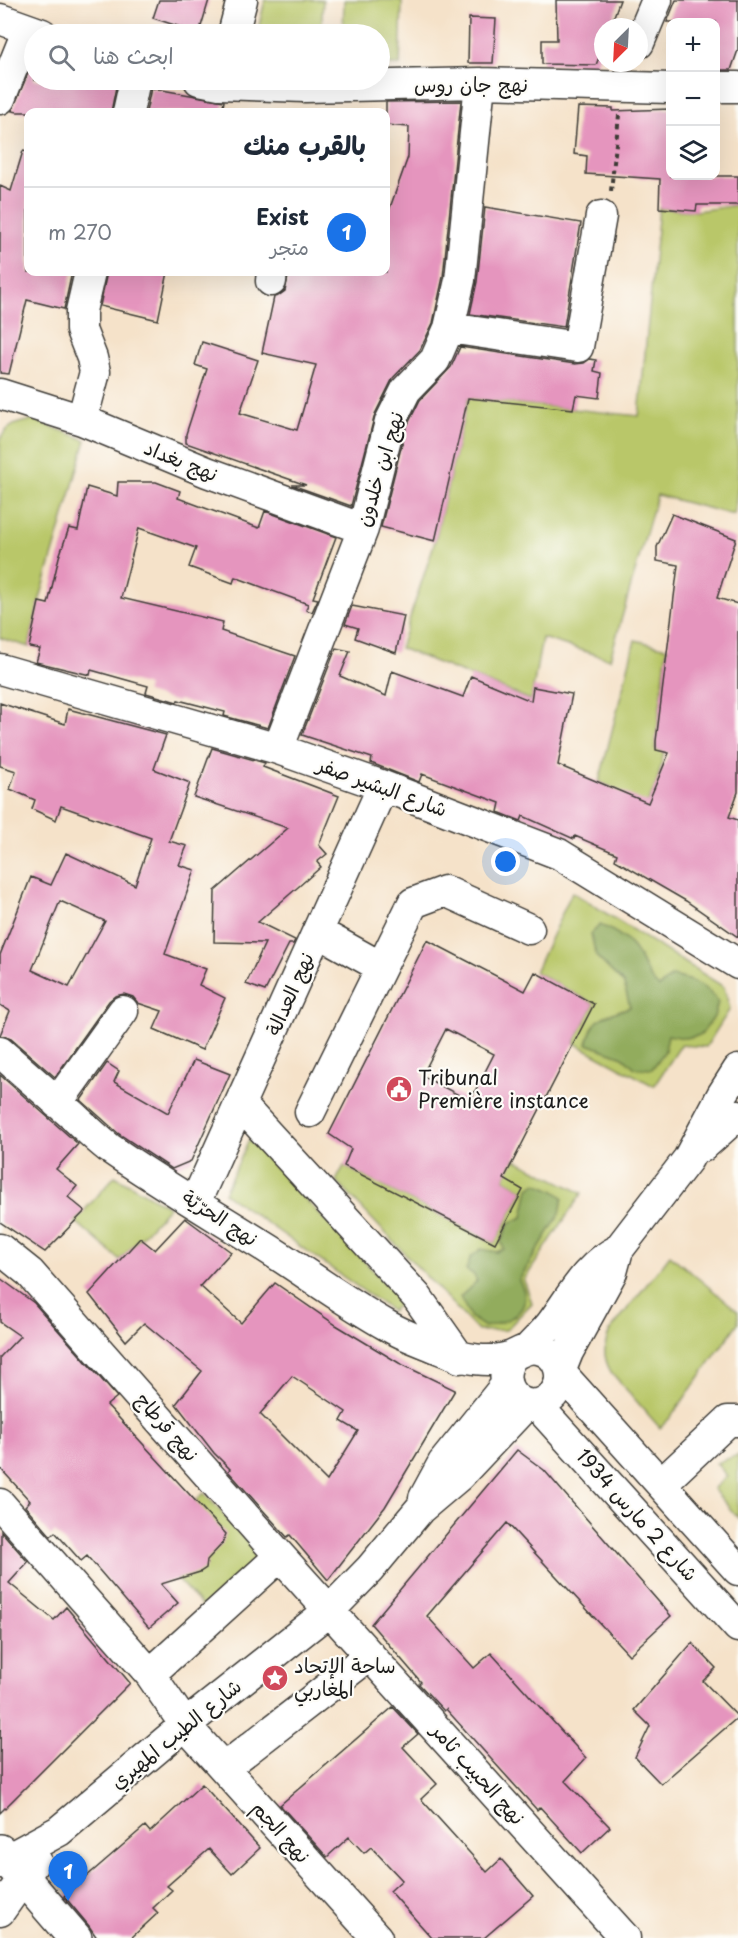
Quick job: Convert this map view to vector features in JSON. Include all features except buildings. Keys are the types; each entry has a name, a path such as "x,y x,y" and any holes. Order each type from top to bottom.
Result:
{"main road":[{"path":"7,1863 75,1938"}],"street":[{"path":"236,24 242,0"},
{"path":"648,22 657,0"},
{"path":"0,19 24,28"},
{"path":"0,99 24,53"},
{"name":"نهج جان روس","path":"255,90 302,100 480,83 630,76 666,87"},
{"name":"نهج ابن خلدون","path":"278,750 363,529 390,422 406,390 435,360 449,328 459,280 480,83"},
{"path":"720,87 738,87"},
{"path":"129,108 133,90"},
{"path":"449,328 578,347 601,216"},
{"path":"82,420 95,372 81,330 81,311 89,276"},
{"name":"نهج بغداد","path":"0,394 82,420 207,472 363,529"},
{"name":"شارع البشير صفر","path":"0,669 278,750 384,786 559,854 738,964"},
{"name":"نهج العدالة","path":"195,1203 384,786"},
{"path":"310,1112 413,903 445,891 530,928"},
{"path":"318,932 381,967"},
{"path":"57,1103 123,1011"},
{"name":"نهج الحرّيّة","path":"0,1052 108,1147 389,1327 458,1357"},
{"name":"شارع الطيب المهيري","path":"0,1911 7,1863 58,1831 185,1725 330,1610 370,1569 420,1509 443,1463 519,1380 550,1325 589,1272 598,1262 618,1250 688,1159 738,1070"},
{"path":"241,1105 417,1296 458,1357 486,1359 519,1380"},
{"name":"شارع الطيب المهيري","path":"688,1159 738,1115"},
{"name":"نهج قرطاج","path":"0,1248 30,1273 330,1610"},
{"name":"شارع الطيب المهيري","path":"519,1380 545,1401 557,1389 560,1372 568,1352 612,1272 618,1250"},
{"name":"شارع 2 مارس 1934","path":"728,1559 560,1372 553,1357 537,1348 519,1380 738,1627"},
{"path":"661,1484 728,1421 738,1421"},
{"path":"602,1476 630,1450"},
{"name":"نهج الجم","path":"0,1504 150,1674 185,1725 377,1938"},
{"path":"150,1674 280,1556"},
{"path":"691,1575 728,1559"},
{"name":"نهج الحبيب ثامر","path":"330,1610 625,1938"},
{"path":"224,1768 370,1655"}],"path":[{"path":"601,216 610,202 620,108 630,76"}],"green space":[{"path":"265,0 323,0 322,24 259,24"},
{"path":"344,0 402,0 400,65 390,65 390,24 343,24"},
{"path":"738,205 738,485 734,515 657,495 610,659 542,638 531,700 400,648 435,541 468,398 639,416 659,208 696,211"},
{"path":"34,420 86,440 39,602 29,647 0,638 0,440 14,425"},
{"path":"635,640 667,648 655,749 664,752 657,782 645,809 609,793 611,787 599,782"},
{"path":"572,892 724,987 730,1009 706,1047 681,1045 654,1086 574,1043 594,1004 535,972"},
{"path":"600,925 617,933 631,945 649,977 659,987 672,976 703,987 718,1002 714,1017 701,1035 685,1038 668,1035 665,1051 652,1069 635,1068 623,1057 587,1044 593,1027 601,1018 630,1007 624,984 596,956 591,934"},
{"path":"249,1140 402,1301 392,1311 224,1193"},
{"path":"514,1159 582,1193 524,1280 532,1303 506,1330 478,1331 336,1181 344,1166 495,1243 523,1190 504,1179"},
{"path":"115,1176 169,1207 120,1260 75,1221"},
{"path":"536,1183 563,1197 560,1214 519,1280 524,1291 522,1307 512,1317 485,1327 471,1318 460,1297 477,1281 473,1274 466,1270 471,1257 481,1249 497,1252 504,1249 501,1242 509,1223 523,1217 529,1188"},
{"path":"670,1255 738,1311 738,1323 671,1417 660,1428 611,1372 606,1362 605,1347 610,1331"},
{"path":"738,1455 738,1518 713,1489 727,1476 716,1463"},
{"path":"204,1493 260,1555 203,1607 147,1546"}],"place":[{"name":"Tribunal Première instance","path":"399,1089"},
{"name":"ساحة الإتحاد المغاربي","path":"275,1678"},
{"name":"Exist","path":"68,1901"}]}
